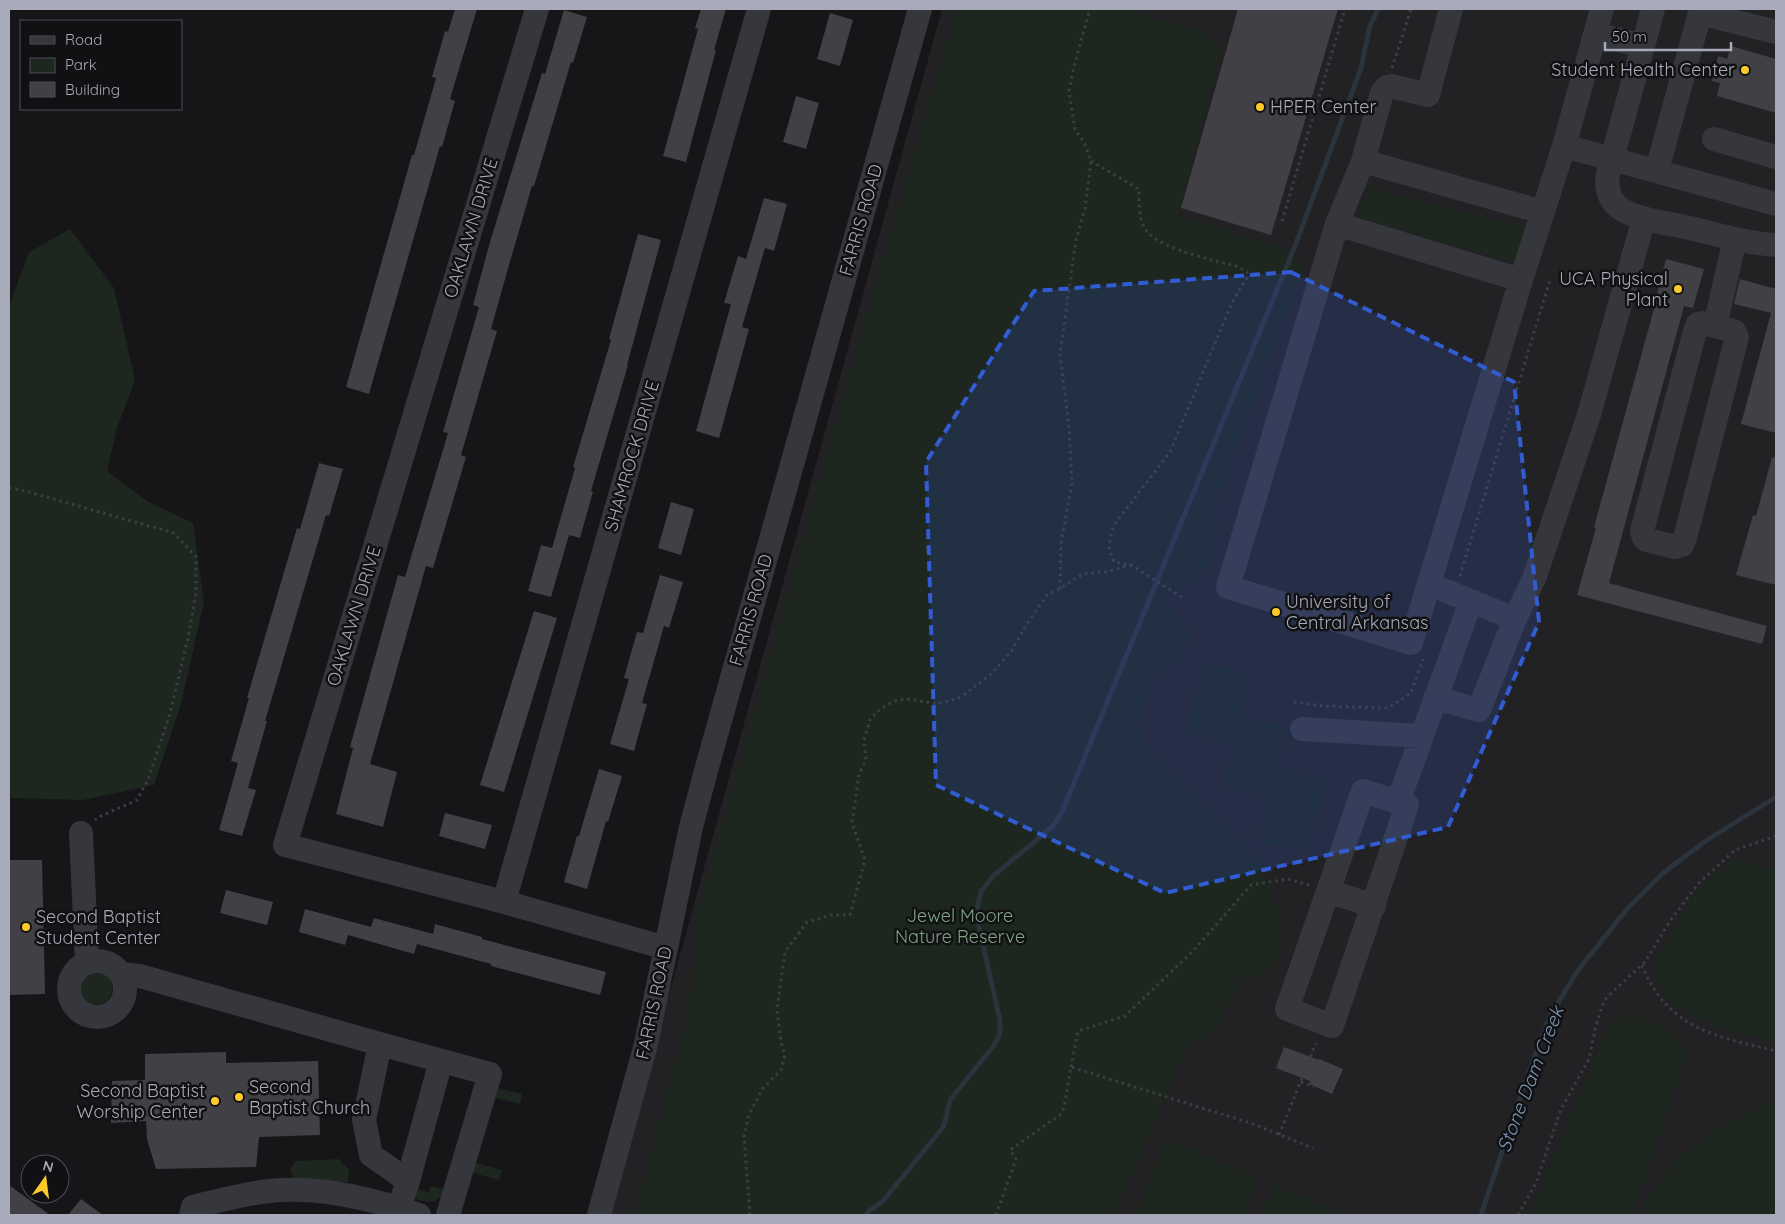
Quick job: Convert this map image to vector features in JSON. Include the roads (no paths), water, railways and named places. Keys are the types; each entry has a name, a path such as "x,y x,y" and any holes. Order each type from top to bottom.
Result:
{"street":[{"name":"OAKLAWN DRIVE","path":"536,9 285,845 504,902 666,948"},
{"name":"SHAMROCK DRIVE","path":"504,902 759,9"},
{"name":"FARRIS ROAD","path":"599,1215 646,1044 691,827 920,9"},
{"path":"1451,9 1428,95 1391,86 1382,93 1363,161 1337,224 1228,587 1411,643 1521,280 1564,146 1602,9"},
{"path":"1653,9 1612,159 1607,184 1611,198 1622,210 1644,218 1735,239 1776,245"},
{"path":"1656,170 1700,13 1737,15 1776,32"},
{"path":"1595,34 1642,46"},
{"path":"1714,139 1776,157"},
{"path":"1564,146 1776,204"},
{"path":"1363,161 1543,212"},
{"path":"1435,698 1479,710 1515,619 1535,576 1589,415 1644,218"},
{"path":"1337,224 1521,280"},
{"path":"1715,326 1735,239"},
{"path":"1701,323 1715,326 1734,331 1737,334 1736,340 1686,538 1682,545 1675,547 1647,540 1643,534 1643,526 1696,328 1701,323"},
{"path":"1429,584 1464,592 1515,619"},
{"path":"1398,802 1435,698 1464,592"},
{"path":"1302,729 1422,736"},
{"path":"1363,791 1398,802 1407,805 1332,1026 1286,1010 1318,888 1363,791"},
{"path":"81,833 87,962"},
{"path":"1318,888 1374,906"},
{"path":"101,960 110,963 118,969 126,986 125,996 121,1005 114,1012 105,1016 95,1017 86,1015 73,1004 69,995 68,986 71,978 76,970 87,962 101,960"},
{"path":"121,974 140,976 490,1074 448,1215"},
{"path":"380,1044 364,1120 370,1155 408,1181"},
{"path":"191,1215 193,1206 247,1195 286,1190 351,1195 409,1212 408,1181 441,1061"}],"waterway":[{"path":"866,1215 883,1201 944,1126 950,1100 995,1044 1000,1033 1000,1021 976,913 981,892 993,876 1052,827 1062,812 1295,246 1361,68 1370,26 1378,9"},
{"name":"Stone Dam Creek","path":"1481,1215 1530,1069 1551,1014 1579,969 1628,908 1662,874 1707,840 1776,797"}],"place":[{"name":"Student Health Center","path":"1745,70"},
{"name":"HPER Center","path":"1260,107"},
{"name":"UCA Physical Plant","path":"1678,289"},
{"name":"University of Central Arkansas","path":"1276,612"},
{"name":"Second Baptist Student Center","path":"26,927"},
{"name":"Second Baptist Church","path":"239,1097"},
{"name":"Second Baptist Worship Center","path":"215,1101"}],"park label":[{"name":"Jewel Moore Nature Reserve","path":"960,926"}]}
